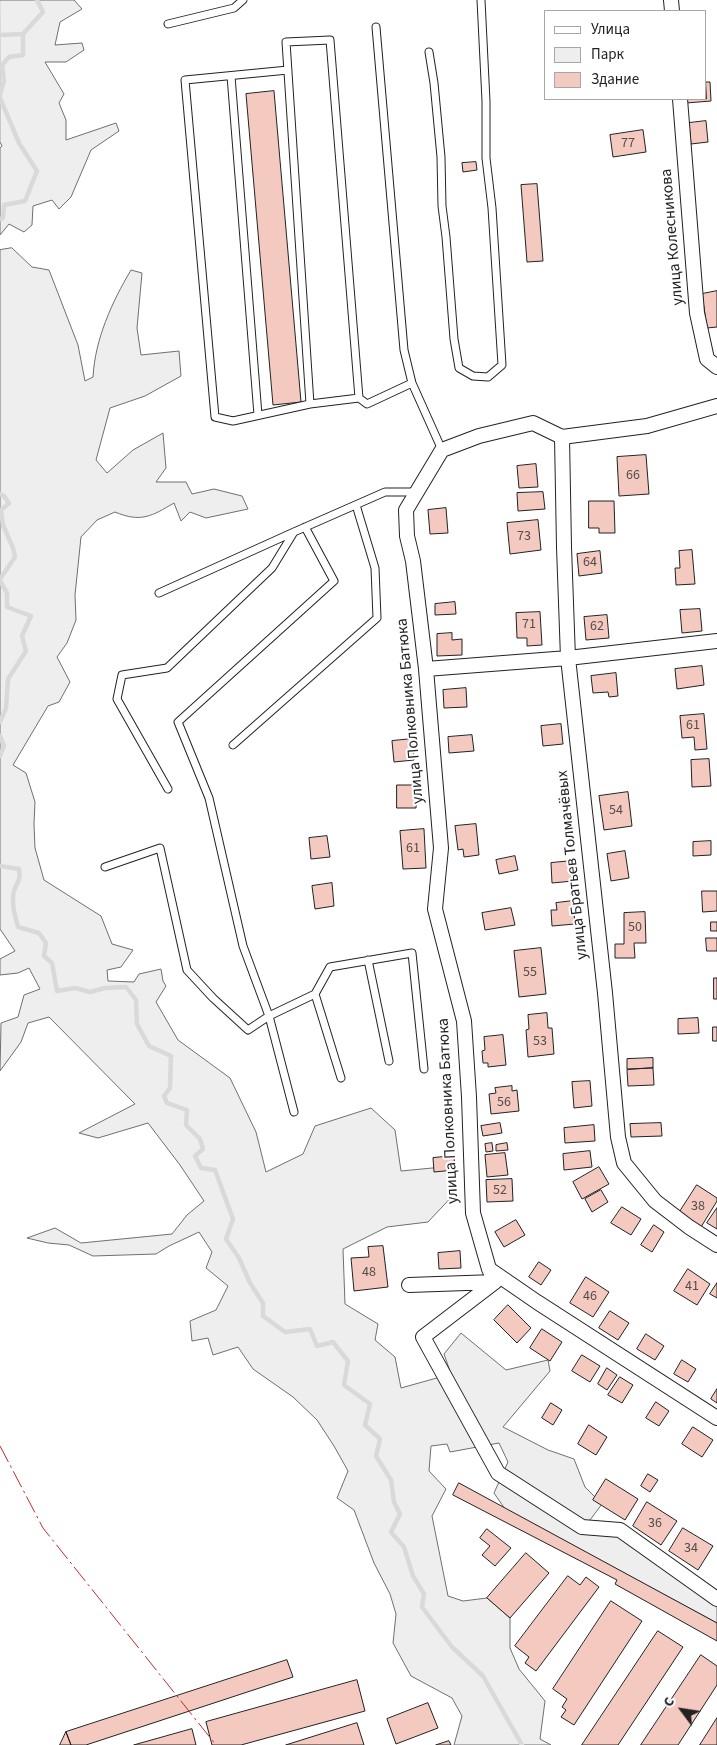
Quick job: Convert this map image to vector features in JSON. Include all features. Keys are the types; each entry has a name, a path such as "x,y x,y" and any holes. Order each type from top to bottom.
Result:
{"street":[{"name":"улица Колесникова","path":"680,100 697,313 707,359 717,367"},
{"path":"442,450 479,436 533,423 562,437 647,426 717,406"},
{"name":"улица Братьев Толмачёвых","path":"562,437 568,658 605,993 618,1137 624,1164 655,1202 717,1245"},
{"name":"улица Полковника Батюка","path":"442,450 406,510 407,536 413,561 426,669 441,848 435,909 464,1021 470,1097 473,1212 489,1268 495,1282"},
{"path":"426,669 568,658 717,641"},
{"path":"489,1268 537,1302 717,1418"},
{"path":"409,1285 495,1282"},
{"path":"495,1282 422,1337 498,1473 582,1526 620,1530 717,1599"}],"lane":[{"path":"168,24 234,8 243,0"},
{"path":"429,52 441,157 442,206 454,339 459,368 473,376 488,377 502,365 493,226 486,158 486,101 481,0"},
{"path":"376,27 404,350 412,383 442,450"},
{"path":"310,404 286,42 330,40 359,398"},
{"path":"288,70 184,80 215,417 233,421 310,404 359,398 368,404 412,383"},
{"path":"231,76 258,415"},
{"path":"159,593 385,492 416,492"},
{"path":"233,745 377,618 375,568 356,505"},
{"path":"294,1112 269,1016 243,946 210,798 178,722 334,582 305,527"},
{"path":"168,789 117,699 122,675 167,668 272,568 294,532"},
{"path":"105,866 160,848 187,970 213,998 248,1030 269,1016 315,994 330,968 412,953 424,1069"},
{"path":"368,960 389,1061"},
{"path":"315,994 341,1078"}],"green space":[{"path":"0,0 74,0 82,9 60,22 55,45 82,43 84,50 66,62 45,62 64,94 59,103 66,120 66,140 116,123 119,131 91,150 71,197 59,209 52,200 33,206 32,225 24,232 9,224 0,235 0,148 2,146 0,142"},
{"path":"12,248 32,267 49,270 78,345 85,381 93,377 94,363 101,335 117,295 131,270 142,273 137,328 141,355 179,351 181,376 145,396 110,408 96,460 107,473 133,450 163,433 166,468 156,482 186,482 192,494 214,489 242,496 248,509 206,518 190,512 181,521 174,503 146,516 132,517 115,512 97,520 81,537 75,595 76,620 67,643 57,657 70,682 59,702 48,706 13,765 26,773 35,802 35,848 44,880 101,916 112,944 133,950 121,967 107,970 108,981 134,982 139,974 161,969 166,986 156,1002 178,1040 230,1078 256,1132 266,1172 303,1154 315,1126 371,1108 395,1130 401,1171 453,1166 457,1191 428,1222 387,1227 343,1249 345,1304 378,1324 375,1340 395,1357 401,1388 451,1374 444,1354 461,1333 506,1370 548,1360 550,1371 503,1427 548,1450 574,1459 585,1487 602,1504 587,1524 620,1530 717,1597 717,1623 505,1509 494,1493 508,1462 499,1443 450,1452 447,1444 431,1446 429,1471 446,1489 432,1516 448,1596 463,1601 487,1598 510,1618 510,1648 519,1669 545,1701 540,1739 551,1745 454,1745 462,1716 452,1698 411,1676 393,1643 396,1614 390,1594 374,1563 354,1510 337,1498 348,1471 334,1446 317,1420 293,1397 253,1369 238,1347 213,1355 208,1338 192,1341 190,1321 216,1310 228,1286 206,1268 212,1252 199,1232 156,1254 93,1256 69,1245 27,1238 55,1228 81,1243 172,1234 187,1215 204,1201 148,1123 98,1138 79,1133 135,1104 49,1017 28,1023 21,1042 0,1071 1,1023 18,1017 24,995 40,989 29,968 18,973 0,975 0,959 15,951 0,929 0,250"}],"building":[{"path":"707,82 710,82 711,101 686,103 686,100 707,100"},
{"path":"274,91 301,402 273,405 246,94"},
{"path":"706,121 708,142 691,144 689,123"},
{"path":"643,130 646,152 613,157 610,135"},
{"path":"476,162 477,170 463,172 462,163"},
{"path":"537,184 543,261 527,262 521,185"},
{"path":"717,291 717,327 707,328 702,294"},
{"path":"646,455 649,494 619,496 617,457"},
{"path":"536,464 538,487 519,488 517,466"},
{"path":"543,492 545,509 518,511 517,493"},
{"path":"589,501 614,501 615,533 599,533 599,528 589,528"},
{"path":"446,508 448,533 430,534 428,510"},
{"path":"538,520 541,550 510,554 507,523"},
{"path":"692,550 695,584 676,585 675,568 680,568 679,551"},
{"path":"600,551 602,573 579,576 577,554"},
{"path":"455,602 456,614 435,615 435,604"},
{"path":"700,609 702,631 682,633 680,610"},
{"path":"540,612 542,645 527,646 527,638 517,638 516,613"},
{"path":"607,615 609,638 586,640 584,617"},
{"path":"452,633 452,640 462,639 462,655 437,656 437,634"},
{"path":"702,666 704,685 677,689 675,669"},
{"path":"616,673 618,696 609,697 608,692 593,693 591,676"},
{"path":"466,688 467,707 444,708 443,690"},
{"path":"704,714 707,749 695,750 694,737 682,738 680,716"},
{"path":"561,724 563,744 543,746 541,726"},
{"path":"472,735 474,751 449,753 448,737"},
{"path":"412,739 414,760 394,762 392,741"},
{"path":"709,759 711,786 692,787 691,760"},
{"path":"397,785 417,785 416,808 397,808"},
{"path":"628,792 632,826 604,830 599,796"},
{"path":"476,824 479,855 464,857 463,849 458,850 455,826"},
{"path":"424,829 426,868 403,869 400,831"},
{"path":"327,836 330,857 311,859 309,838"},
{"path":"711,841 711,855 693,856 693,842"},
{"path":"625,851 629,878 611,881 607,854"},
{"path":"515,856 518,870 499,874 496,860"},
{"path":"572,861 573,881 552,883 551,863"},
{"path":"332,883 334,906 315,909 312,886"},
{"path":"702,891 717,891 717,911 703,912"},
{"path":"573,901 575,924 552,926 551,910 557,910 556,903"},
{"path":"511,908 515,925 485,930 482,913"},
{"path":"645,912 646,943 634,943 635,958 615,958 615,944 624,944 624,913"},
{"path":"711,922 717,922 717,931 711,931"},
{"path":"706,938 717,938 717,951 707,951"},
{"path":"541,948 546,994 519,997 514,951"},
{"path":"714,978 717,978 717,999 714,999"},
{"path":"547,1013 548,1028 552,1028 554,1054 528,1057 526,1030 529,1029 528,1015"},
{"path":"698,1018 699,1033 678,1034 678,1019"},
{"path":"713,1027 717,1027 717,1041 713,1041"},
{"path":"503,1035 506,1065 488,1067 488,1063 483,1063 484,1037"},
{"path":"653,1058 653,1068 627,1069 627,1059"},
{"path":"653,1068 654,1085 628,1086 627,1070"},
{"path":"590,1081 592,1106 574,1108 572,1082"},
{"path":"512,1086 512,1091 517,1090 519,1111 491,1114 489,1094 496,1093 495,1088"},
{"path":"500,1123 502,1133 483,1136 481,1126"},
{"path":"661,1123 662,1136 631,1137 630,1124"},
{"path":"594,1125 595,1141 565,1143 564,1128"},
{"path":"492,1143 493,1151 486,1152 485,1144"},
{"path":"507,1143 508,1150 496,1151 496,1145"},
{"path":"590,1151 592,1167 564,1170 563,1154"},
{"path":"505,1153 508,1175 487,1177 485,1155"},
{"path":"454,1156 455,1170 434,1172 433,1158"},
{"path":"599,1167 609,1184 582,1199 573,1182"},
{"path":"512,1179 513,1201 487,1202 486,1180"},
{"path":"697,1185 717,1198 701,1227 679,1213"},
{"path":"601,1190 608,1202 592,1212 585,1199"},
{"path":"622,1207 641,1219 631,1235 611,1223"},
{"path":"717,1208 717,1229 707,1223"},
{"path":"516,1220 525,1235 504,1247 495,1232"},
{"path":"654,1225 664,1232 652,1252 641,1245"},
{"path":"383,1246 388,1287 354,1291 351,1258 369,1257 368,1247"},
{"path":"460,1251 461,1268 439,1269 438,1253"},
{"path":"539,1262 551,1270 541,1285 529,1277"},
{"path":"688,1269 710,1284 697,1305 674,1291"},
{"path":"586,1277 609,1292 593,1317 570,1303"},
{"path":"717,1283 717,1298 710,1294"},
{"path":"508,1305 531,1328 517,1343 494,1320"},
{"path":"610,1311 629,1323 618,1340 599,1328"},
{"path":"542,1329 562,1342 550,1361 530,1348"},
{"path":"646,1334 664,1346 655,1360 637,1349"},
{"path":"582,1355 600,1366 590,1382 572,1371"},
{"path":"682,1360 696,1369 688,1382 674,1374"},
{"path":"607,1368 617,1375 607,1390 598,1384"},
{"path":"620,1377 633,1385 622,1403 608,1395"},
{"path":"717,1389 717,1403 711,1399"},
{"path":"656,1402 669,1411 659,1426 646,1418"},
{"path":"551,1403 562,1410 553,1425 542,1418"},
{"path":"589,1425 607,1437 596,1455 578,1444"},
{"path":"693,1427 713,1440 702,1457 682,1444"},
{"path":"648,1474 658,1480 650,1492 641,1486"},
{"path":"606,1479 638,1499 625,1520 593,1500"},
{"path":"459,1483 717,1623 717,1641 615,1584 617,1580 453,1495"},
{"path":"647,1502 677,1521 661,1545 633,1526"},
{"path":"683,1528 713,1546 698,1570 669,1551"},
{"path":"487,1529 511,1548 495,1566 482,1555 490,1546 480,1538"},
{"path":"526,1553 549,1573 510,1618 487,1598"},
{"path":"568,1576 580,1585 586,1577 599,1587 536,1671 525,1663 529,1657 515,1646"},
{"path":"611,1601 642,1621 574,1725 561,1717 566,1710 562,1707 567,1699 553,1689"},
{"path":"658,1631 683,1647 618,1745 582,1745"},
{"path":"701,1655 717,1666 717,1685 678,1745 641,1745"},
{"path":"287,1660 293,1677 86,1745 71,1745 66,1732"},
{"path":"357,1680 365,1711 241,1745 212,1745 206,1722"},
{"path":"428,1703 438,1728 396,1744 387,1719"},
{"path":"717,1718 717,1745 700,1745"},
{"path":"357,1723 364,1745 286,1745"},
{"path":"192,1729 196,1745 134,1745"},
{"path":"66,1732 71,1745 60,1745"},
{"path":"449,1741 451,1745 436,1745"}],"waterway":[{"path":"0,95 4,81 2,65 9,57 23,55 23,34 43,12 37,0"},
{"path":"0,35 23,34"},
{"path":"0,98 19,143 37,171 25,201 4,205 3,218 0,219"},
{"path":"0,494 9,503 1,510 3,525 15,557 0,579"},
{"path":"0,581 7,593 7,607 31,616 22,636 26,651 8,679 6,708 0,722"},
{"path":"0,736 4,746 0,756"},
{"path":"0,866 19,869 19,879 14,891 13,900 18,927 39,933 46,943 44,956 52,963 57,991 75,988 90,992 105,988 126,987 136,1000 137,1024 149,1046 171,1056 170,1088 164,1096 167,1103 187,1110 186,1125 200,1139 203,1149 195,1156 201,1168 215,1170 233,1219 226,1239 239,1258 250,1283 263,1303 263,1316 285,1332 310,1329 317,1346 333,1342 348,1361 344,1385 370,1404 365,1425 380,1439 376,1456 391,1480 394,1502 400,1514 391,1532 404,1547 413,1576 424,1594 422,1607 452,1647 483,1676 522,1745"}],"power":[{"path":"0,1446 43,1528 216,1745"}]}
